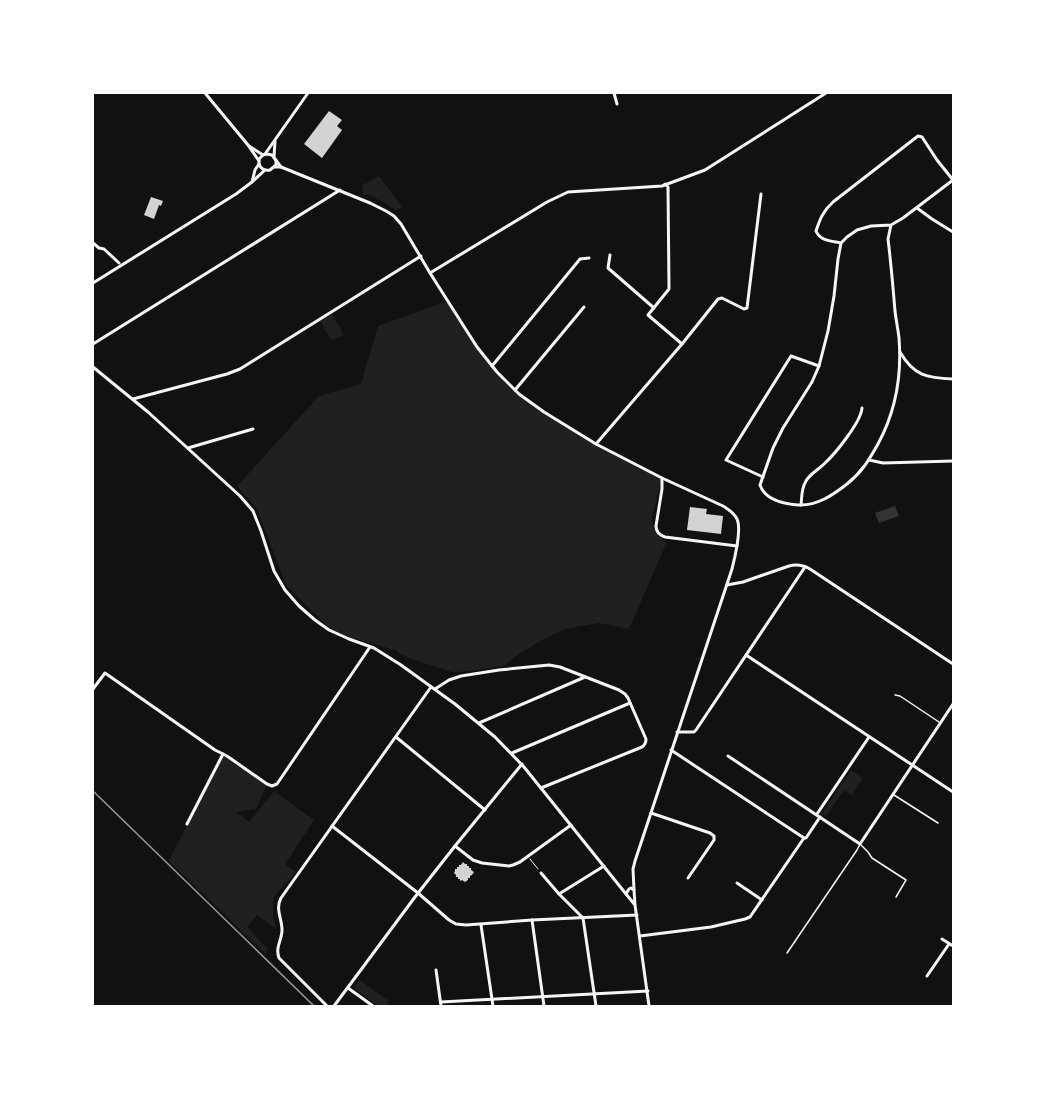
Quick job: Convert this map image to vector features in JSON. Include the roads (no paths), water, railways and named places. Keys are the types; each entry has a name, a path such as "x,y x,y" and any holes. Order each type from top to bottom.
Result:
{"street":[{"path":"205,93 248,145 261,168 265,170"},
{"path":"252,182 264,154 308,93"},
{"path":"614,93 617,104"},
{"path":"430,273 547,202 568,192 662,186 706,169 826,93"},
{"path":"841,243 818,236 816,231 822,215 827,208 918,136 922,137 937,160 953,180 917,208 891,225 861,228 852,233 841,243 828,331 819,366 812,382 783,428 773,448 760,485 762,490 772,498 779,502 791,505 809,505 818,502 839,490 861,471 869,460 886,429 894,407 899,379 899,350 888,239 891,225"},
{"path":"274,167 276,165 275,140"},
{"path":"248,145 264,154 270,154 275,158 281,167"},
{"path":"93,283 236,194 265,170 270,170 274,167 281,167 370,202 394,216 401,224 477,347 497,372 515,390 544,412 596,444 709,500 730,511 735,516 738,523 737,546 732,569 634,864 633,881 635,905 649,1006"},
{"path":"665,184 668,187 669,289 649,317 682,344"},
{"path":"93,344 340,190"},
{"path":"596,444 682,344 718,299 723,298 744,309 748,308 761,194"},
{"path":"917,208 953,232"},
{"path":"93,243 99,248 104,249 119,263"},
{"path":"610,255 608,268 654,308"},
{"path":"133,399 227,374 240,369 421,256"},
{"path":"492,366 580,259 589,258"},
{"path":"515,390 584,307"},
{"path":"899,350 909,365 919,373 936,378 953,379"},
{"path":"763,477 726,460 791,356 819,366"},
{"path":"93,367 133,399 188,448 240,496 253,511 274,571 285,590 299,606 315,620 330,630 370,647 401,665 479,723 522,764 635,905"},
{"path":"801,505 802,491 807,480 841,445 858,420 862,412 862,408"},
{"path":"188,448 253,429"},
{"path":"869,460 883,463 953,461"},
{"path":"662,478 662,489 656,526 658,533 665,537 737,546"},
{"path":"727,585 741,583 789,566 799,564 953,664"},
{"path":"677,732 696,731 805,567"},
{"path":"93,689 105,673 192,734 272,786 277,784 370,647"},
{"path":"746,655 953,792"},
{"path":"435,689 449,680 461,676 494,670 543,665 556,666 622,692 626,695 646,740 643,747 541,788"},
{"path":"479,723 585,677"},
{"path":"327,1006 279,958 278,948 282,931 278,907 281,898 432,687"},
{"path":"512,753 630,703"},
{"path":"728,756 860,844 953,704"},
{"path":"396,737 485,810"},
{"path":"640,936 711,927 745,919 752,914 804,838 806,838 868,737"},
{"path":"672,750 804,838"},
{"path":"187,824 223,754"},
{"path":"334,1006 418,893 522,764"},
{"path":"651,813 710,833 714,836 714,840 688,878"},
{"path":"455,846 473,860 482,864 512,866 517,864 571,825"},
{"path":"332,826 418,893 447,919 464,926 532,920 637,915"},
{"path":"559,894 604,866"},
{"path":"541,873 583,918 596,1006"},
{"path":"626,894 633,881"},
{"path":"737,883 762,900"},
{"path":"629,889 631,888 634,890"},
{"path":"532,920 544,1006"},
{"path":"481,925 492,1006"},
{"path":"942,939 953,946"},
{"path":"927,976 949,944"},
{"path":"436,970 441,1004 492,999 648,991"},
{"path":"348,988 373,1006"}],"lane":[{"path":"895,695 900,696 941,723"},
{"path":"893,794 938,823"},
{"path":"787,953 860,844 872,858 906,880 896,897"}],"railway":[{"path":"93,791 314,1006"}]}
